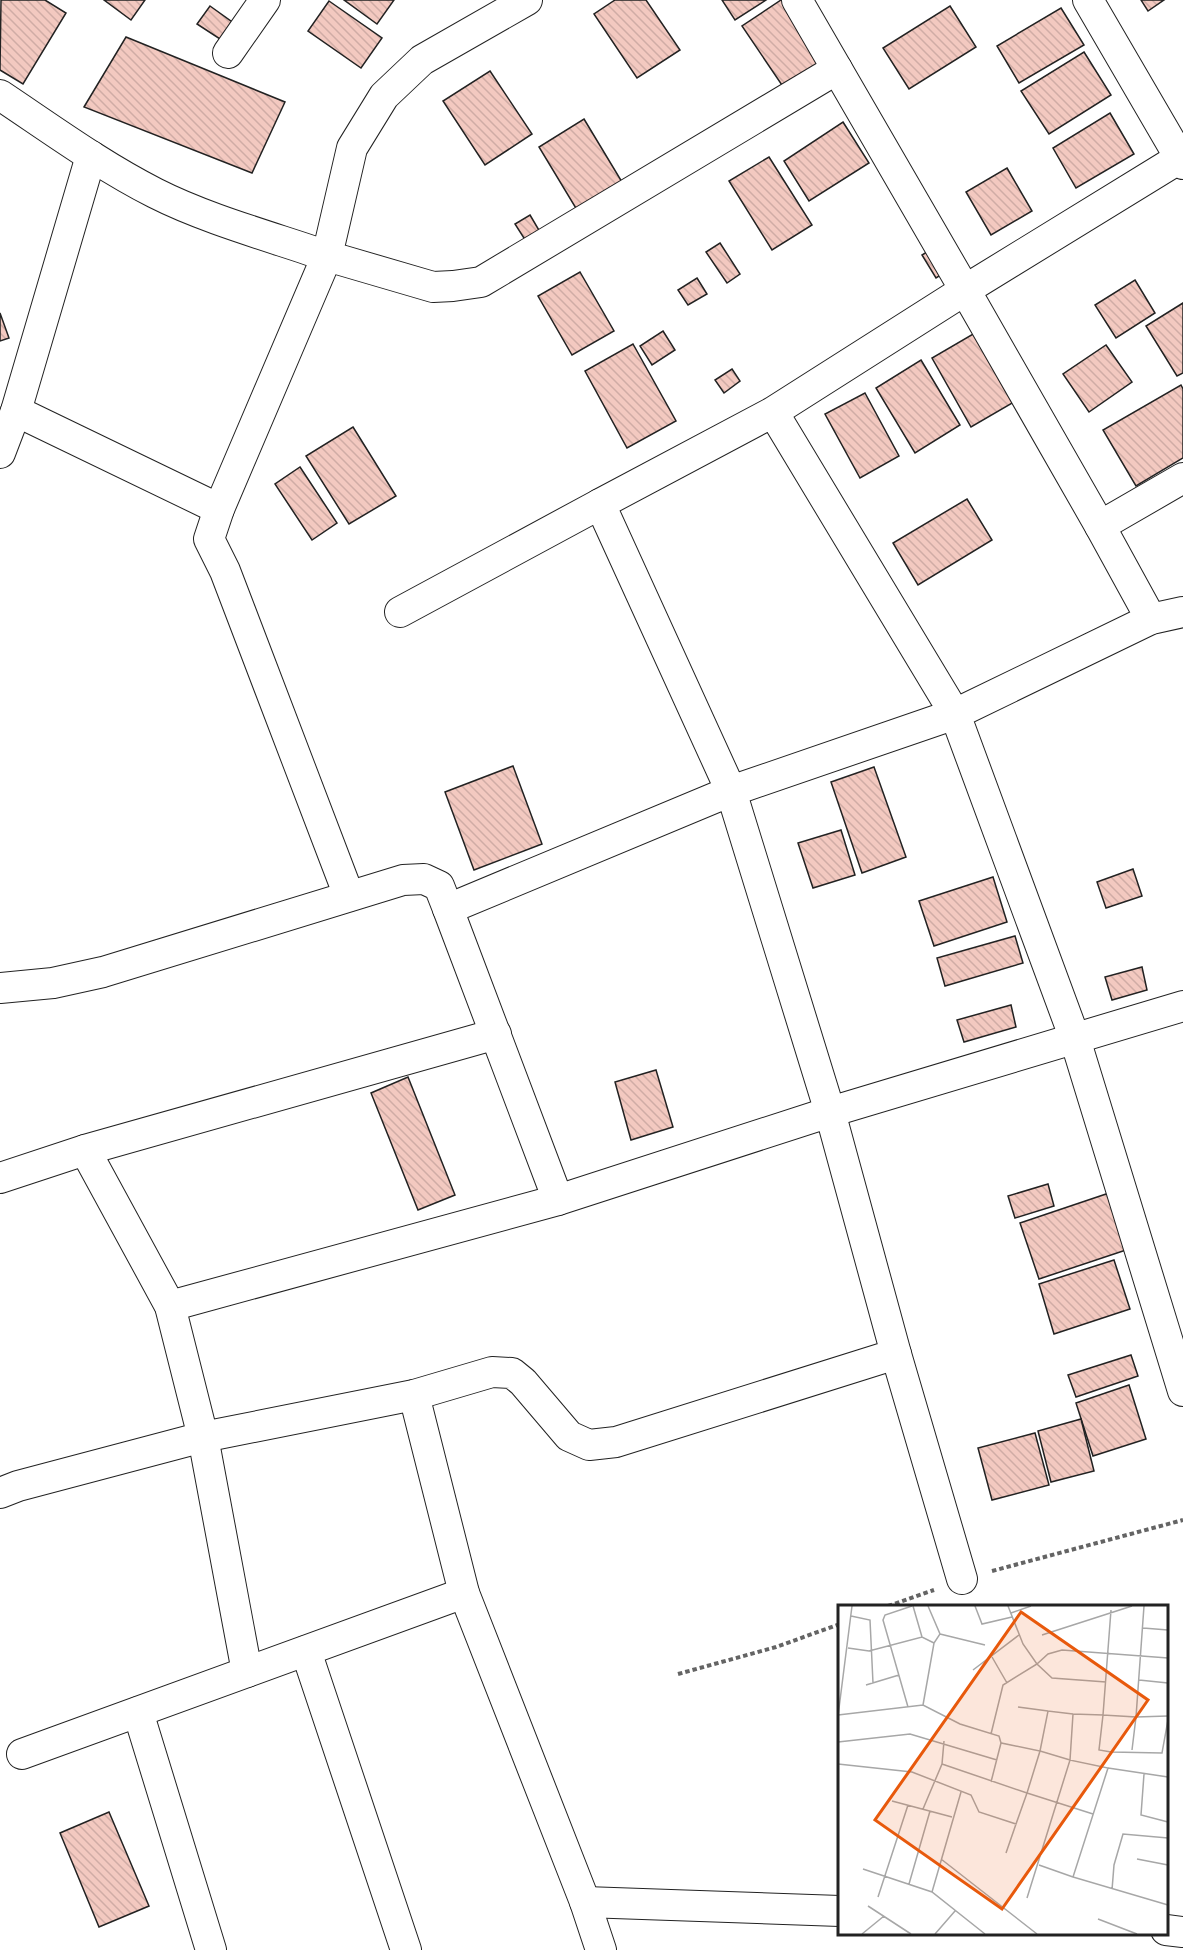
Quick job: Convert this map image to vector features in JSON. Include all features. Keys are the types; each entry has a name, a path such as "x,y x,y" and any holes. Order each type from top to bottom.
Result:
{"street":[{"path":"228,53 266,0"},
{"path":"349,896 225,571 209,539 219,509 327,256 352,148 384,96 422,60 527,0"},
{"path":"796,0 965,290 1151,619"},
{"path":"400,612 773,412 965,290 1182,160 1088,0"},
{"path":"0,95 91,156 156,193 327,256 433,287 481,282 837,69"},
{"path":"0,453 16,411 91,156"},
{"path":"16,411 219,509"},
{"path":"773,412 955,714 1075,1040 1183,1392"},
{"path":"1100,526 1183,478"},
{"path":"600,504 730,791 830,1112 896,1354 962,1579"},
{"path":"448,909 730,791 955,714 1151,619 1183,612"},
{"path":"0,988 52,984 104,972 403,880 424,879 439,886 558,1200"},
{"path":"170,1306 558,1200 830,1112 1075,1040 1183,1005"},
{"path":"0,1178 85,1150 496,1034"},
{"path":"85,1150 170,1306 203,1437 247,1672"},
{"path":"0,1493 18,1486 203,1437 414,1395 492,1372 512,1373 523,1382 569,1436 589,1445 616,1442 896,1354"},
{"path":"414,1395 464,1593 585,1902 601,1950"},
{"path":"22,1754 464,1593"},
{"path":"306,1651 406,1950"},
{"path":"138,1712 211,1950"},
{"path":"585,1902 838,1911"},
{"path":"1168,1930 1183,1932"}],"path":[{"path":"891,1605 962,1579 1183,1520"},
{"path":"678,1674 776,1647 838,1625"}],"building":[{"path":"1,0 45,0 66,13 23,84 0,70"},
{"path":"104,0 145,0 131,20"},
{"path":"344,0 394,0 377,24"},
{"path":"615,0 646,0 680,50 637,78 594,14"},
{"path":"722,0 766,0 735,20"},
{"path":"781,0 787,0 830,64 788,94 742,26"},
{"path":"1141,0 1164,0 1148,11"},
{"path":"329,1 382,38 361,68 308,31"},
{"path":"210,6 235,24 223,41 197,24"},
{"path":"950,6 976,47 909,89 883,48"},
{"path":"1061,8 1084,45 1019,83 997,46"},
{"path":"126,37 285,102 252,173 84,107"},
{"path":"1084,52 1111,95 1049,134 1021,91"},
{"path":"490,71 532,134 485,165 443,101"},
{"path":"1110,113 1134,154 1076,188 1053,148"},
{"path":"584,119 622,182 577,210 539,147"},
{"path":"843,122 869,163 809,201 784,161"},
{"path":"769,157 812,225 772,250 729,181"},
{"path":"1007,168 1032,211 991,235 966,192"},
{"path":"530,215 543,237 529,246 515,224"},
{"path":"720,243 740,274 727,283 706,252"},
{"path":"938,245 952,268 936,278 922,255"},
{"path":"580,272 614,331 572,355 538,296"},
{"path":"697,278 707,294 688,305 678,290"},
{"path":"1135,280 1155,313 1116,338 1095,305"},
{"path":"1183,303 1183,373 1177,376 1146,326"},
{"path":"0,313 9,338 0,341"},
{"path":"980,330 1019,399 971,427 932,358"},
{"path":"663,331 675,350 652,365 640,346"},
{"path":"633,344 676,421 627,448 585,371"},
{"path":"1106,345 1132,382 1089,412 1063,374"},
{"path":"921,360 960,425 915,453 876,388"},
{"path":"732,369 740,381 724,393 715,380"},
{"path":"1181,385 1183,389 1183,458 1136,486 1103,430"},
{"path":"865,393 899,456 860,478 825,414"},
{"path":"353,427 396,496 349,524 306,456"},
{"path":"300,467 337,523 312,540 275,484"},
{"path":"967,499 992,540 918,585 893,543"},
{"path":"513,766 542,844 474,870 445,792"},
{"path":"874,767 906,857 862,873 831,782"},
{"path":"841,830 855,875 813,888 798,843"},
{"path":"1133,869 1142,896 1106,908 1097,882"},
{"path":"993,877 1007,922 934,946 919,901"},
{"path":"1015,936 1023,963 945,986 937,958"},
{"path":"1142,967 1147,990 1112,1000 1105,977"},
{"path":"1011,1005 1016,1027 964,1042 957,1020"},
{"path":"656,1070 673,1127 631,1140 615,1082"},
{"path":"408,1077 455,1195 418,1210 371,1093"},
{"path":"1048,1184 1054,1206 1015,1218 1008,1196"},
{"path":"1112,1192 1132,1248 1039,1279 1020,1223"},
{"path":"1114,1260 1130,1309 1054,1334 1039,1284"},
{"path":"1131,1355 1138,1376 1076,1397 1068,1375"},
{"path":"1129,1385 1146,1439 1093,1456 1076,1403"},
{"path":"1081,1419 1094,1471 1051,1482 1038,1431"},
{"path":"1035,1433 1049,1485 992,1500 978,1448"},
{"path":"109,1812 149,1906 99,1927 60,1833"}]}
